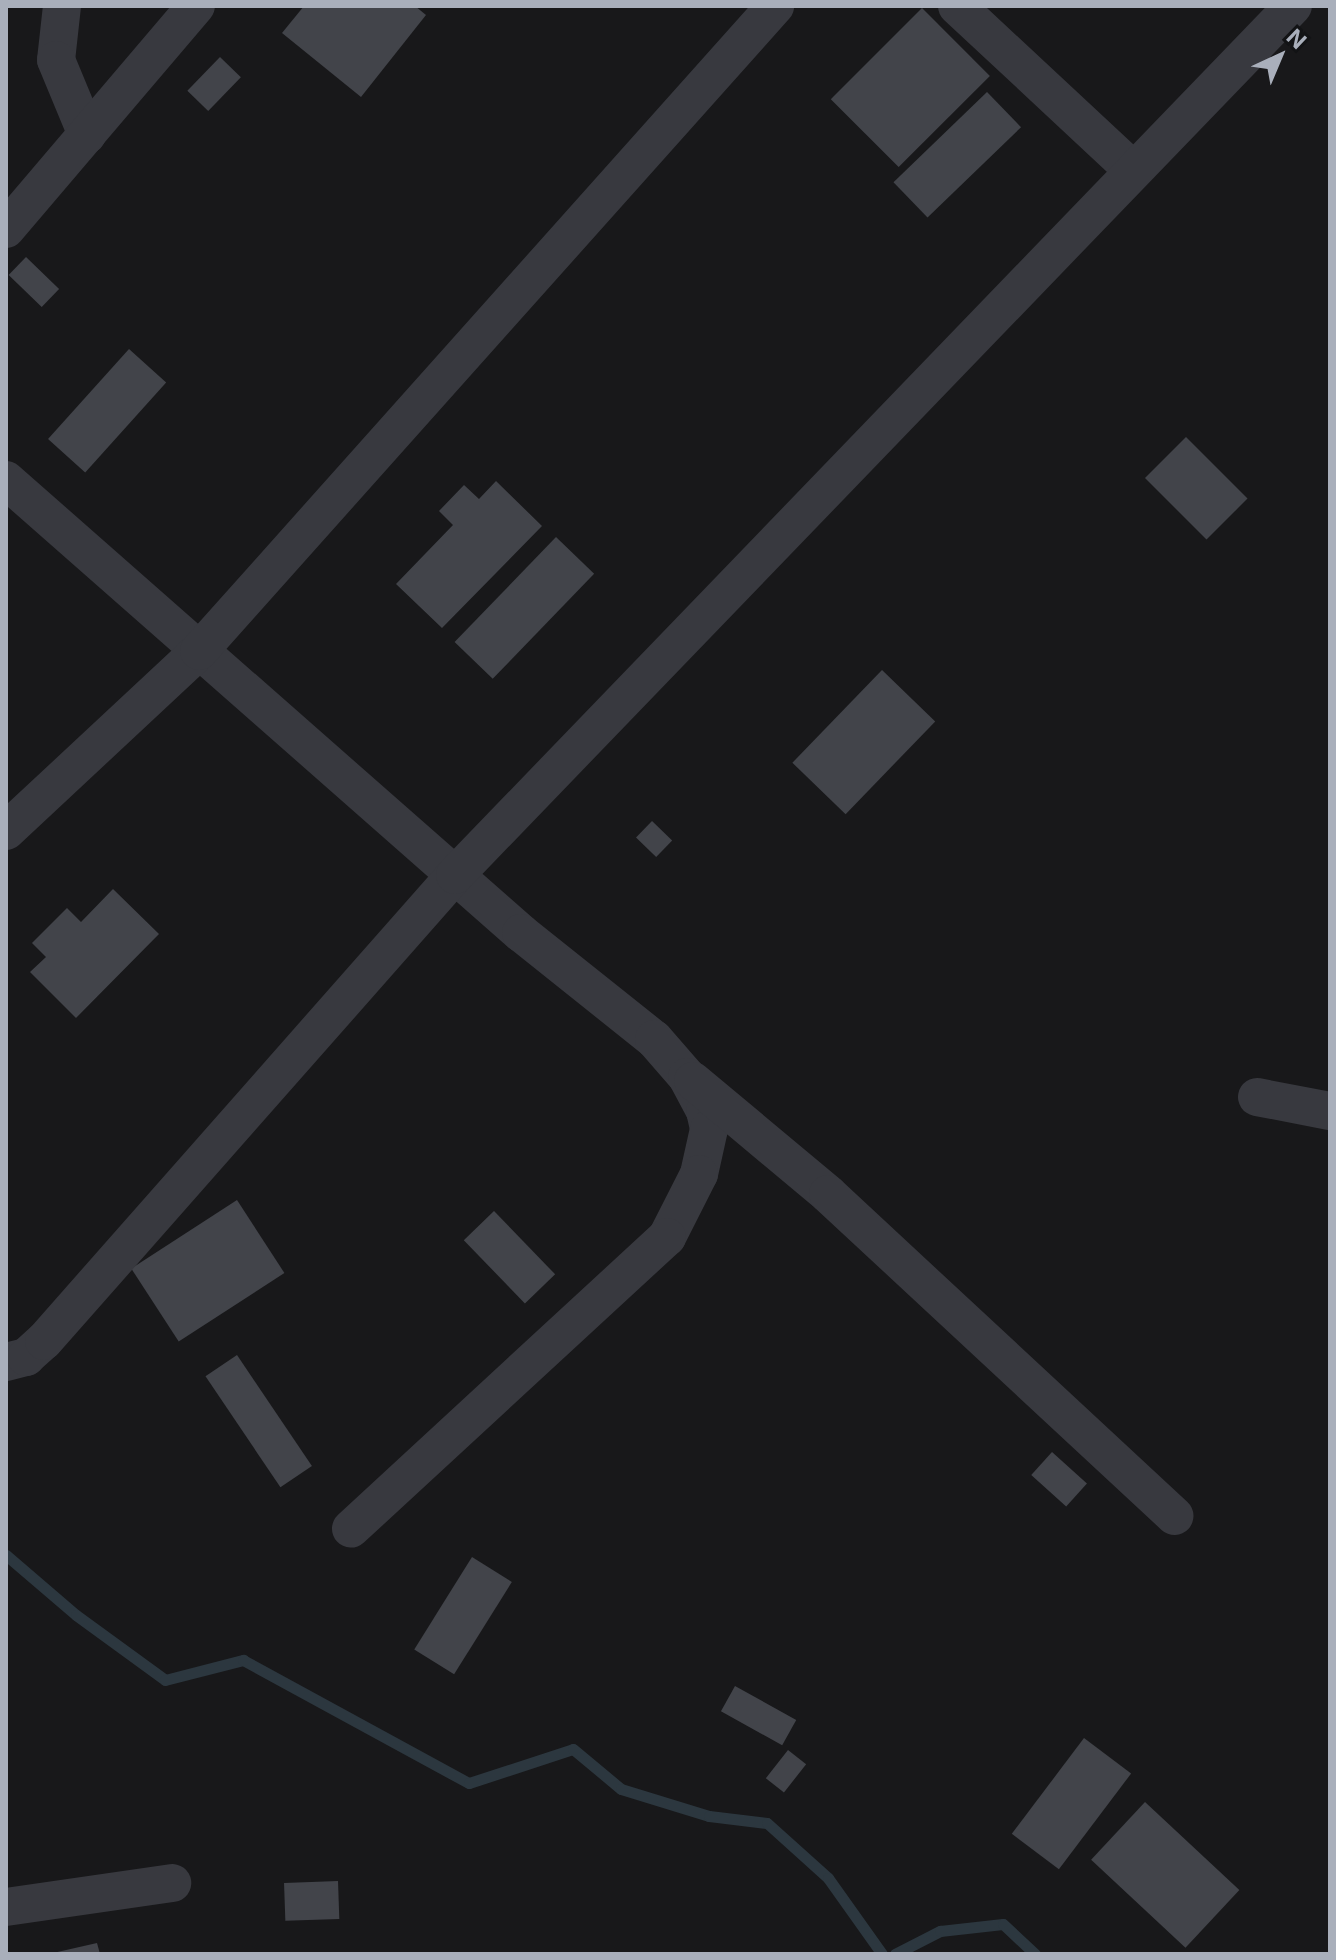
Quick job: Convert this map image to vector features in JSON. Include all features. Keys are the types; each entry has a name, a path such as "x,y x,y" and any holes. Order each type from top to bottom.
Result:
{"street":[{"path":"62,6 56,60 87,135"},
{"path":"6,229 196,6"},
{"path":"6,831 199,651 775,6"},
{"path":"957,6 1132,169"},
{"path":"6,1362 26,1357 44,1341 455,875 1132,169 1293,6"},
{"path":"6,480 579,983 654,1039 687,1077 828,1194 1175,1516"},
{"path":"351,1529 667,1237 699,1174 709,1129 687,1077"},
{"path":"1257,1097 1330,1111"},
{"path":"6,1907 172,1883"}],"building":[{"path":"304,6 415,6 426,15 361,97 282,33"},
{"path":"922,8 990,76 899,167 831,99"},
{"path":"220,57 241,77 208,111 187,91"},
{"path":"987,92 1021,127 928,218 893,182"},
{"path":"26,257 59,289 42,307 9,275"},
{"path":"129,349 166,382 85,472 48,439"},
{"path":"1186,437 1248,499 1207,540 1145,478"},
{"path":"496,481 542,526 442,628 396,584 453,525 439,511 464,485 479,499"},
{"path":"556,537 594,574 493,679 455,642"},
{"path":"882,670 935,721 846,814 792,763"},
{"path":"652,821 672,840 656,857 636,838"},
{"path":"113,889 159,934 76,1018 30,972 46,957 32,943 67,908 81,922"},
{"path":"237,1200 284,1273 179,1342 131,1269"},
{"path":"494,1211 555,1274 525,1303 464,1240"},
{"path":"237,1355 312,1466 280,1487 205,1376"},
{"path":"1052,1452 1087,1483 1066,1506 1031,1475"},
{"path":"472,1557 512,1582 454,1674 414,1649"},
{"path":"735,1686 796,1720 782,1745 721,1711"},
{"path":"1084,1738 1131,1774 1059,1869 1012,1834"},
{"path":"788,1750 806,1764 784,1793 766,1778"},
{"path":"1145,1802 1239,1890 1185,1948 1091,1860"},
{"path":"338,1881 339,1919 285,1921 284,1883"},
{"path":"97,1943 100,1954 53,1954 53,1953"}],"waterway":[{"path":"6,1555 76,1615 165,1680 243,1660 469,1783 573,1749 621,1789 709,1816 767,1823 828,1878 882,1954"},
{"path":"895,1954 940,1931 1003,1924 1035,1954"}]}
